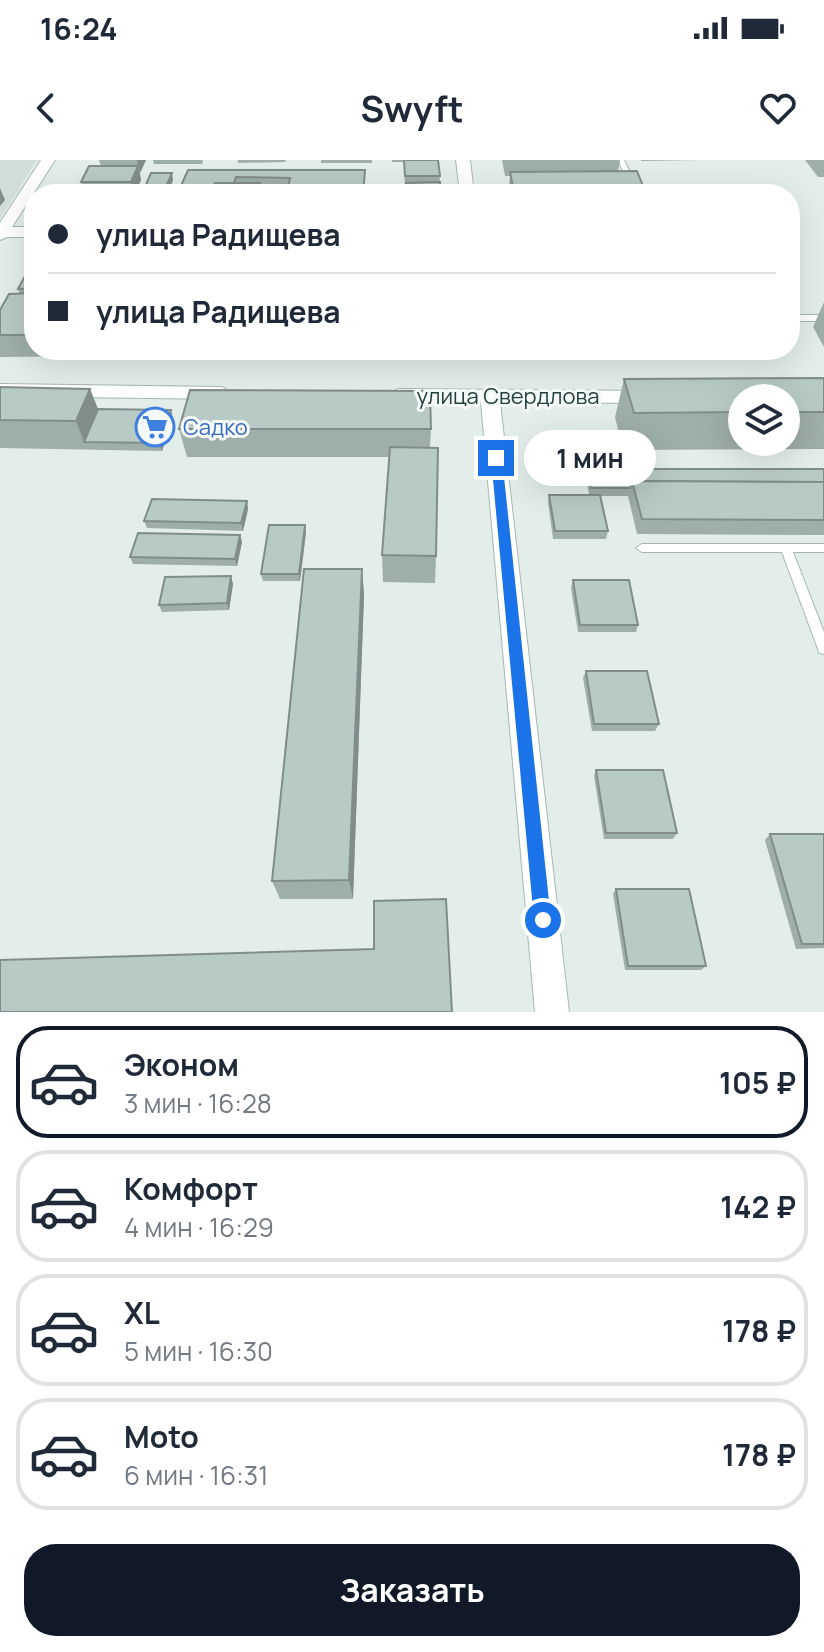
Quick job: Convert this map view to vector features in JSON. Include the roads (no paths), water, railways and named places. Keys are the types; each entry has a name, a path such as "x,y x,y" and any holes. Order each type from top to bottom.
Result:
{"street":[{"path":"33,184 48,160"},
{"path":"463,160 466,184"},
{"path":"1,233 24,197"},
{"path":"1,233 24,232"},
{"path":"0,390 237,393"},
{"name":"улица Свердлова","path":"379,395 665,397"},
{"path":"490,396 552,1012"}],"lane":[{"path":"621,160 632,184"},
{"path":"800,318 824,318"},
{"path":"642,548 824,548"},
{"path":"786,548 824,649"}],"place":[{"name":"Садко","path":"155,427"}]}
